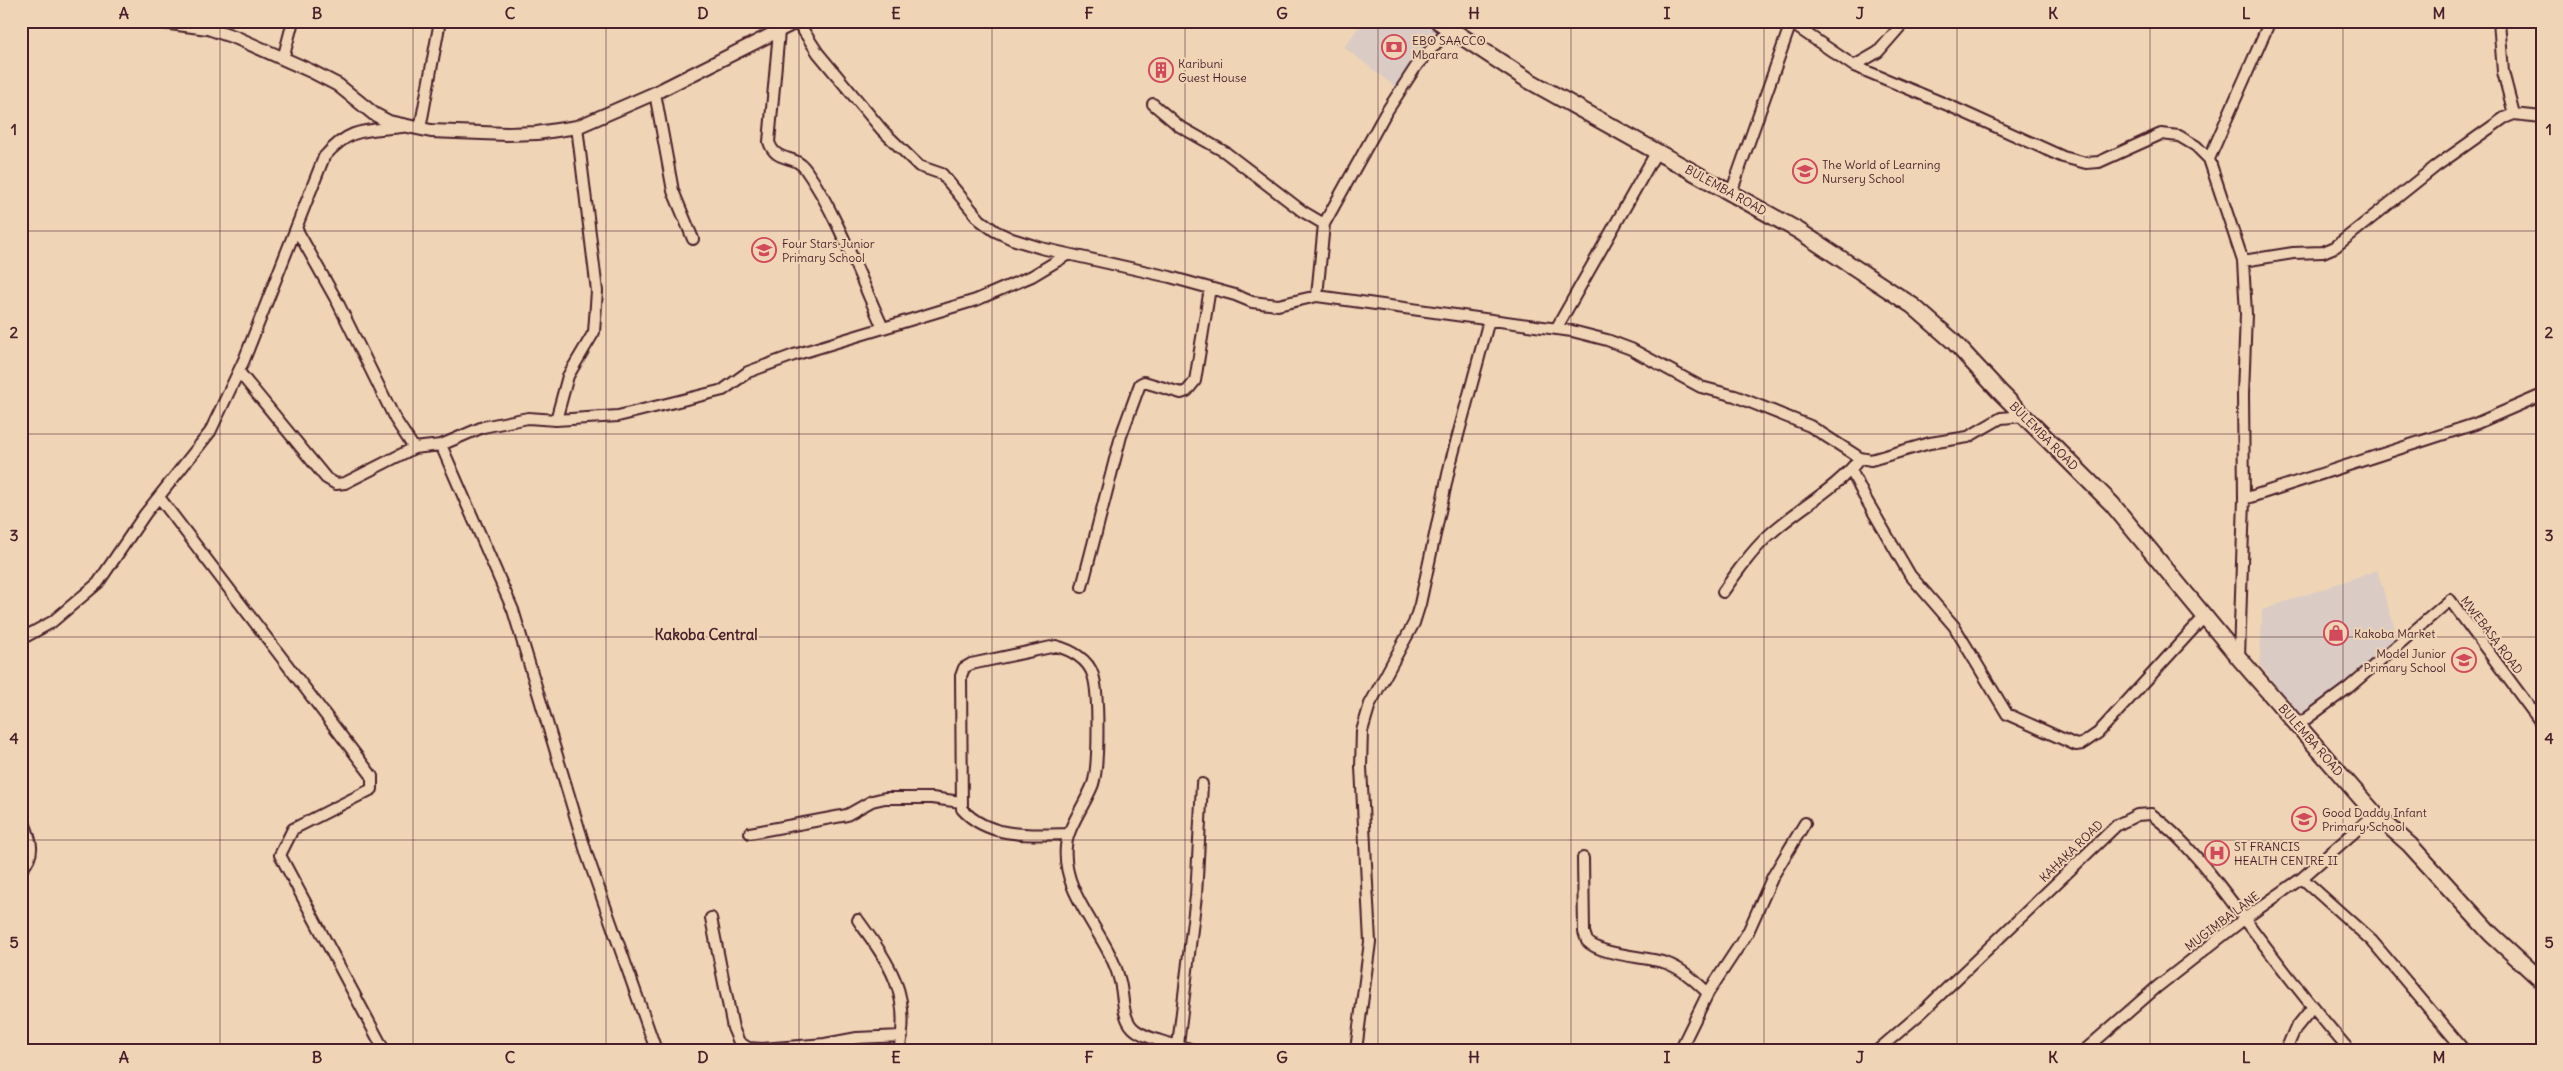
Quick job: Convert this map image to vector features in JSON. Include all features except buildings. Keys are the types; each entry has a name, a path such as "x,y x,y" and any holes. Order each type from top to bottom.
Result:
{"main road":[{"name":"BULEMBA ROAD","path":"1444,25 1528,80 1799,231 1913,306 1953,341 2112,504 2239,658 2375,814 2410,845 2491,934 2542,981"}],"street":[{"path":"156,21 212,24 338,85 382,118 415,128"},
{"path":"283,59 293,21"},
{"path":"415,128 440,21"},
{"path":"21,639 52,622 98,583 159,497 210,432 239,372 297,230 324,157 333,146 352,133 415,128 507,134 537,133 577,127 655,93 797,21 818,53 882,130 919,166 942,174 980,220 1012,239 1068,255 1095,258 1210,288 1252,302 1278,305 1317,296 1556,329 1607,340 1631,349 1701,387 1734,396 1810,426 1860,458 1871,460 1930,443 1962,439 2002,418 2025,416"},
{"path":"1854,66 1878,52 1905,21"},
{"path":"2209,159 2270,21"},
{"path":"2499,21 2503,72 2514,114"},
{"path":"1731,193 1789,22 1854,66 1950,106 2063,157 2086,163 2099,162 2161,134 2179,136 2196,146 2209,159 2243,261 2246,314 2243,394 2244,499 2239,658"},
{"path":"1317,296 1324,224 1385,114 1444,25"},
{"path":"778,31 769,142 772,151 798,162 810,176 836,226 883,328"},
{"path":"655,93 672,191 693,239"},
{"path":"1153,104 1179,126 1225,152 1302,211 1324,224"},
{"path":"2243,261 2293,253 2323,252 2335,247 2435,167 2489,128 2514,114 2542,117"},
{"path":"556,420 568,376 594,332 597,291 577,127"},
{"path":"1556,329 1657,151"},
{"path":"297,230 338,303 395,419 414,448"},
{"path":"239,372 326,478 336,484 344,482 414,448 441,445 483,427 528,418 556,420 618,416 724,390 748,372 776,362 976,300 1032,276 1068,255"},
{"path":"1082,587 1120,436 1140,384 1144,382 1181,392 1192,388 1195,381 1210,288"},
{"path":"1356,1050 1370,942 1362,731 1370,704 1414,623 1420,604 1450,465 1489,320"},
{"path":"2244,499 2476,424 2542,395"},
{"path":"441,445 513,610 587,855 656,1050"},
{"path":"1723,592 1752,553 1770,534 1851,470 1860,458"},
{"path":"1851,470 1868,504 1910,575 1954,626 1997,695 2002,708 2007,714 2076,745 2082,744 2098,733 2205,616"},
{"path":"159,497 372,776 372,789 293,829 280,855 384,1050"},
{"name":"MWEBASA ROAD","path":"2298,725 2348,688 2450,600 2542,724"},
{"path":"1069,834 1014,835 988,827 968,816 962,809 961,676 964,668 971,664 1056,646 1068,649 1080,657 1093,674 1097,767 1080,814 1069,834 1066,847 1069,876 1116,968 1127,1021 1138,1032 1193,1050"},
{"path":"1178,1045 1196,896 1202,784"},
{"path":"750,833 847,816 872,800 885,798 932,798 962,802"},
{"path":"21,814 32,846 32,857 21,870"},
{"name":"KAHAKA ROAD","path":"1878,1050 1921,1013 2117,825 2137,815 2151,814 2161,822 2215,880 2312,1008 2349,1050"},
{"name":"MUGIMBA LANE","path":"2085,1050 2094,1046 2158,986 2244,919 2302,878 2375,814"},
{"path":"1680,1050 1708,993 1748,932 1772,876 1805,823"},
{"path":"1582,858 1584,932 1587,941 1599,948 1665,963 1677,968 1708,993"},
{"path":"2302,878 2372,941 2464,1050"},
{"path":"711,918 733,1028 739,1042 748,1048 788,1048 857,1038 902,1036"},
{"path":"858,920 888,962 896,981 902,1009 902,1036 899,1050"},
{"path":"2286,1050 2295,1029 2312,1008"}],"shaded area":[{"path":"1363,21 1432,21 1452,34 1404,94 1344,47"},
{"path":"2377,570 2401,648 2308,727 2260,665 2262,610"}],"place":[{"name":"EBO SAACCO Mbarara","path":"1394,47"},
{"name":"Karibuni Guest House","path":"1161,70"},
{"name":"The World of Learning Nursery School","path":"1805,171"},
{"name":"Four Stars Junior Primary School","path":"764,250"},
{"name":"Kakoba Market","path":"2336,633"},
{"name":"Model Junior Primary School","path":"2464,660"},
{"name":"Good Daddy Infant Primary School","path":"2304,819"},
{"name":"ST FRANCIS HEALTH CENTRE II","path":"2217,853"}],"district":[{"name":"Kakoba Central","path":"706,634"}]}
